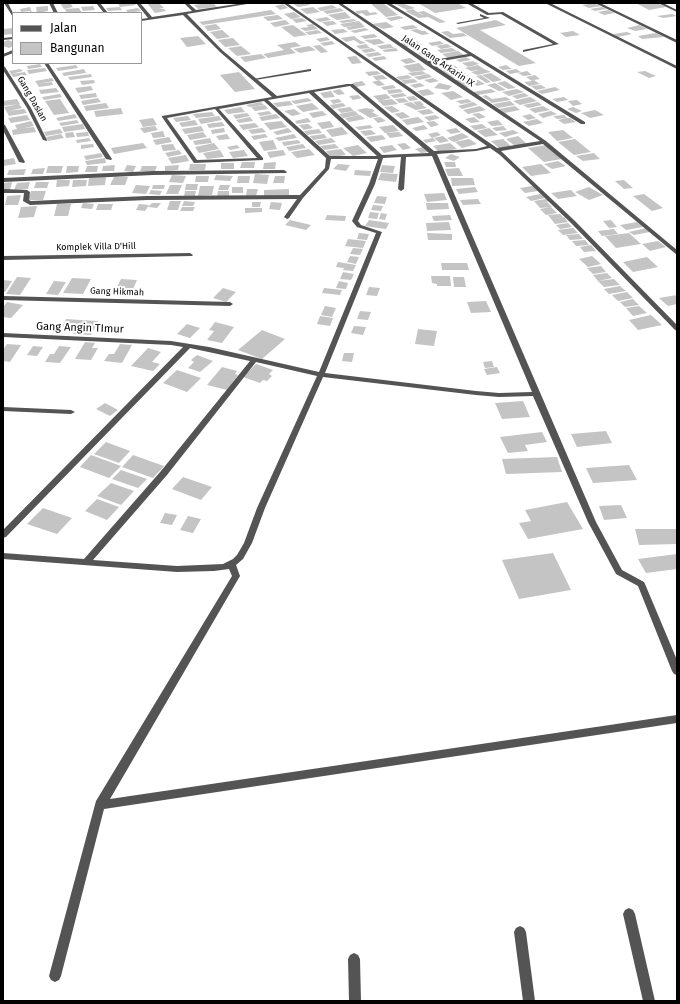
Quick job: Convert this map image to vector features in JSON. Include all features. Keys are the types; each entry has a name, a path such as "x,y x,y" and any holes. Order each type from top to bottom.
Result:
{"street":[{"path":"6,3 12,14"},
{"path":"50,3 55,12"},
{"path":"98,3 105,12"},
{"path":"138,3 151,19"},
{"path":"186,3 195,12"},
{"path":"142,20 251,3"},
{"path":"285,3 497,150 516,166 574,222 677,329"},
{"name":"Jalan Gang Arkarin IX","path":"339,3 544,142 677,253"},
{"path":"387,3 583,123"},
{"path":"468,3 488,14"},
{"path":"547,3 677,68"},
{"path":"597,3 677,42"},
{"path":"660,3 677,11"},
{"path":"184,13 221,50 275,97"},
{"path":"458,23 488,18 481,15 502,13 557,44 524,51"},
{"path":"3,56 12,52"},
{"path":"426,63 471,55"},
{"path":"47,64 109,159"},
{"name":"Gang Daslan","path":"3,67 29,108 45,140"},
{"path":"255,79 310,70"},
{"path":"216,108 261,158 196,162 163,118 216,108 275,97 345,85 351,85 434,154 592,522 619,572 641,584 677,671"},
{"path":"310,91 381,157"},
{"path":"264,99 329,158 434,154 476,150 491,146"},
{"path":"3,125 22,162"},
{"path":"497,150 544,142"},
{"path":"401,189 404,156"},
{"path":"3,556 87,561 178,569 214,568 232,564 240,557 248,543 261,508 321,376 379,232 359,226 356,221 372,184 381,157"},
{"path":"287,217 301,197 327,168 329,158"},
{"path":"3,180 153,173 284,172"},
{"path":"3,191 25,191 27,192 26,201 29,203 147,198 301,197"},
{"name":"Komplek Villa D'Hill","path":"3,258 190,255"},
{"name":"Gang Hikmah","path":"3,298 230,304"},
{"name":"Gang Angin TImur","path":"3,335 157,342 209,349 321,376 476,393 505,395 536,394"},
{"path":"3,535 188,346"},
{"path":"87,561 164,473 254,360"},
{"path":"3,409 71,412"},
{"path":"55,976 100,805 236,576 232,564"},
{"path":"100,805 677,719"},
{"path":"629,914 649,1001"},
{"path":"520,932 529,1001"},
{"path":"354,959 355,1001"}],"building":[{"path":"60,3 70,3 73,7 64,9"},
{"path":"118,3 134,3 136,5 120,7"},
{"path":"147,3 159,3 164,8 158,9 164,9 166,11 155,13"},
{"path":"213,3 217,7 198,9 194,5"},
{"path":"292,3 307,3 310,5 298,7"},
{"path":"370,3 383,3 398,15 386,17"},
{"path":"393,3 402,3 415,8 407,10"},
{"path":"418,3 457,3 466,8 435,13"},
{"path":"594,3 601,6 589,8 582,5"},
{"path":"636,3 657,3 666,7 649,10"},
{"path":"283,4 288,8 280,10 275,6"},
{"path":"332,5 337,8 321,11 317,8"},
{"path":"48,6 48,11 37,12 36,7"},
{"path":"93,6 95,10 83,11 81,7"},
{"path":"30,7 32,12 21,12 20,9"},
{"path":"120,7 122,10 108,11 106,8"},
{"path":"313,7 320,12 307,14 300,9"},
{"path":"602,7 607,9 595,11 590,9"},
{"path":"79,8 81,12 66,12 65,9"},
{"path":"138,8 141,11 127,12 126,10"},
{"path":"340,8 344,11 327,14 323,11"},
{"path":"413,9 422,15 418,12 424,11 446,22 440,23 428,17 419,18 405,11"},
{"path":"271,10 276,14 203,25 199,22"},
{"path":"367,10 370,13 375,12 378,14 366,16 362,13 358,14 355,11"},
{"path":"608,10 615,13 604,15 598,12"},
{"path":"294,12 301,17 291,19 284,14"},
{"path":"345,12 351,18 337,20 328,15"},
{"path":"672,14 677,16 663,18 657,16"},
{"path":"278,15 283,19 268,21 263,17"},
{"path":"399,16 404,18 391,21 386,18"},
{"path":"327,17 331,20 320,22 315,19"},
{"path":"302,18 307,21 296,23 292,19"},
{"path":"354,19 356,21 342,23 339,21"},
{"path":"285,20 290,24 275,27 270,23"},
{"path":"496,20 506,25 480,30 536,63 519,66 456,28"},
{"path":"333,21 337,24 327,26 322,22"},
{"path":"359,21 365,27 349,30 346,27 359,25 344,27 340,24"},
{"path":"386,22 394,27 383,29 372,24"},
{"path":"216,24 221,29 208,31 204,26"},
{"path":"313,24 318,29 305,31 300,28 309,27 306,25"},
{"path":"293,25 307,35 294,37 281,27"},
{"path":"413,25 418,28 405,30 400,27"},
{"path":"639,25 647,29 635,31 627,28"},
{"path":"12,28 12,34 3,35 3,29"},
{"path":"365,28 369,30 355,33 350,31"},
{"path":"343,29 348,32 335,34 331,30"},
{"path":"417,29 425,31 429,34 422,35 410,30"},
{"path":"222,30 230,37 217,39 210,32"},
{"path":"318,30 322,33 309,35 305,32"},
{"path":"448,31 453,34 463,33 467,36 450,38 441,32"},
{"path":"573,31 580,35 566,37 560,33"},
{"path":"627,32 632,34 618,37 613,34"},
{"path":"656,33 664,37 642,39 638,36"},
{"path":"374,34 378,37 365,39 360,36"},
{"path":"198,36 206,44 187,47 180,38"},
{"path":"354,36 366,43 360,44 354,40 346,42 341,38"},
{"path":"327,37 330,40 320,42 316,39"},
{"path":"233,38 240,45 225,47 218,40"},
{"path":"379,39 385,43 374,45 364,40"},
{"path":"8,40 12,42 12,46 9,48 3,46 3,42"},
{"path":"332,41 335,44 324,46 320,43"},
{"path":"417,41 422,45 406,47 402,43"},
{"path":"440,41 444,44 432,46 428,43"},
{"path":"295,42 301,46 290,48 296,53 268,58 263,54 284,50 277,45"},
{"path":"366,44 370,48 360,49 356,46"},
{"path":"390,44 394,48 381,49 377,46"},
{"path":"447,44 452,47 441,49 436,46"},
{"path":"320,45 328,52 321,53 313,46"},
{"path":"241,46 251,54 237,56 228,48"},
{"path":"309,46 316,50 300,53 293,49"},
{"path":"372,48 376,51 365,53 361,50"},
{"path":"396,48 398,51 385,52 382,50"},
{"path":"452,48 457,51 441,53 437,50"},
{"path":"429,51 433,54 422,56 418,53"},
{"path":"458,51 464,55 448,58 442,54"},
{"path":"378,52 382,55 369,57 365,54"},
{"path":"261,54 266,58 245,62 240,57"},
{"path":"436,55 440,58 427,60 423,56"},
{"path":"356,56 362,63 352,64 347,57"},
{"path":"384,56 387,59 375,61 372,58"},
{"path":"466,57 471,60 460,62 456,60"},
{"path":"410,58 416,62 406,64 400,60"},
{"path":"473,61 479,64 468,67 462,63"},
{"path":"442,62 447,65 439,67 433,63"},
{"path":"419,63 426,70 411,72 403,66"},
{"path":"40,64 42,67 28,69 27,66"},
{"path":"76,65 78,68 58,71 56,68"},
{"path":"453,65 458,68 444,71 440,68"},
{"path":"478,65 491,72 477,75 471,72 479,70 471,71 465,68"},
{"path":"506,65 512,69 503,70 498,67"},
{"path":"45,68 47,71 29,74 27,70"},
{"path":"20,69 23,71 11,74 9,71"},
{"path":"84,69 86,73 64,76 62,73"},
{"path":"457,69 463,72 449,75 444,71"},
{"path":"516,69 521,72 510,74 506,71"},
{"path":"377,71 381,74 369,76 365,72"},
{"path":"422,71 427,74 412,76 408,73"},
{"path":"527,71 532,75 523,76 518,73"},
{"path":"645,71 656,76 649,78 637,72"},
{"path":"25,72 27,75 13,77 11,74"},
{"path":"239,72 255,89 235,92 220,75"},
{"path":"464,73 468,76 454,78 449,75"},
{"path":"491,73 502,80 493,82 482,75"},
{"path":"91,74 92,77 70,80 68,77"},
{"path":"428,74 432,77 419,80 414,77"},
{"path":"383,75 387,79 376,80 373,76"},
{"path":"408,75 412,78 400,80 396,77"},
{"path":"481,75 491,82 486,83 476,76"},
{"path":"535,75 540,79 534,80 540,84 529,86 524,82 532,81 526,77"},
{"path":"52,78 54,81 37,84 35,81"},
{"path":"433,78 439,81 430,83 424,80"},
{"path":"414,79 418,82 405,84 401,80"},
{"path":"464,79 474,86 466,87 456,80"},
{"path":"94,80 95,83 82,85 80,81"},
{"path":"379,80 385,85 378,86 372,82"},
{"path":"478,80 485,84 477,86 470,81"},
{"path":"362,81 366,85 356,87 352,83"},
{"path":"505,81 516,88 508,89 497,83"},
{"path":"52,82 53,85 39,87 37,84"},
{"path":"420,83 425,86 415,88 410,85"},
{"path":"439,83 452,86 448,90 434,88"},
{"path":"495,83 506,90 499,91 487,85"},
{"path":"393,85 396,88 384,90 381,87"},
{"path":"541,85 546,88 536,90 531,86"},
{"path":"91,86 93,90 78,93 75,88"},
{"path":"555,87 560,90 542,94 537,91"},
{"path":"56,88 59,92 41,94 39,90"},
{"path":"340,89 345,94 338,95 332,91"},
{"path":"400,89 403,92 389,94 387,90"},
{"path":"428,89 435,94 423,96 417,91"},
{"path":"491,89 496,92 478,95 473,92"},
{"path":"517,89 524,92 509,96 502,92"},
{"path":"331,91 335,97 324,98 320,93"},
{"path":"453,91 463,97 451,100 441,93"},
{"path":"96,93 97,97 81,99 79,95"},
{"path":"403,93 407,96 394,98 390,95"},
{"path":"524,93 529,96 517,99 512,96"},
{"path":"60,94 62,97 44,100 42,97"},
{"path":"386,94 391,98 379,101 373,96"},
{"path":"358,95 362,98 353,100 349,96"},
{"path":"486,95 492,99 506,97 511,100 492,103 482,96"},
{"path":"414,96 418,100 410,101 406,97"},
{"path":"530,97 537,101 520,105 513,101"},
{"path":"564,97 568,100 557,102 552,99"},
{"path":"98,98 101,102 83,105 81,101"},
{"path":"308,98 312,101 295,104 291,101"},
{"path":"404,98 409,102 399,103 395,99"},
{"path":"17,99 20,104 3,106 3,101"},
{"path":"60,99 69,113 54,115 45,101"},
{"path":"339,99 342,102 333,104 330,100"},
{"path":"392,99 398,104 384,106 378,101"},
{"path":"468,99 472,102 461,104 456,101"},
{"path":"577,100 582,104 573,106 568,101"},
{"path":"290,101 293,105 277,107 273,103"},
{"path":"420,101 424,105 422,105 427,108 416,110 403,104 411,102 417,106 413,102"},
{"path":"510,101 515,105 498,108 493,104"},
{"path":"261,102 264,105 249,107 246,105"},
{"path":"473,102 478,105 462,109 458,106"},
{"path":"538,102 542,105 528,108 523,105"},
{"path":"106,103 109,108 86,111 84,106"},
{"path":"312,103 319,109 303,112 296,106"},
{"path":"343,103 346,106 333,109 330,105"},
{"path":"19,104 22,108 9,111 24,109 27,113 9,116 4,107"},
{"path":"265,105 268,109 255,111 251,107"},
{"path":"392,106 400,111 392,113 384,107"},
{"path":"480,106 486,110 468,114 463,110"},
{"path":"515,106 520,110 505,113 499,109"},
{"path":"543,106 550,110 535,113 529,109"},
{"path":"241,107 245,112 228,114 224,110"},
{"path":"350,107 354,111 341,113 337,109"},
{"path":"573,107 582,111 576,113 567,109"},
{"path":"121,108 123,114 96,117 94,111"},
{"path":"366,108 372,109 375,111 372,112 379,116 370,118 357,110"},
{"path":"294,109 301,114 292,116 284,111"},
{"path":"429,109 434,113 423,115 417,111"},
{"path":"595,110 604,115 590,118 581,113"},
{"path":"269,111 272,114 260,116 257,113"},
{"path":"322,111 327,115 313,118 309,113"},
{"path":"355,111 359,115 343,118 339,114"},
{"path":"551,111 557,114 543,118 538,114"},
{"path":"212,112 215,116 196,118 193,114"},
{"path":"403,112 410,117 401,119 394,114"},
{"path":"247,113 250,116 236,119 233,115"},
{"path":"479,113 486,117 479,119 472,114"},
{"path":"75,114 77,118 58,121 56,118"},
{"path":"276,114 280,118 262,121 259,117"},
{"path":"530,114 536,118 528,120 522,116"},
{"path":"27,115 30,120 11,123 8,118"},
{"path":"360,115 365,119 349,122 345,118"},
{"path":"435,115 440,118 429,121 424,117"},
{"path":"564,115 567,118 557,119 553,116"},
{"path":"188,116 191,120 176,122 173,118"},
{"path":"219,116 222,120 201,124 198,119"},
{"path":"250,117 253,121 239,123 236,120"},
{"path":"380,117 386,121 378,123 373,118"},
{"path":"418,117 424,122 407,125 402,120"},
{"path":"474,117 480,122 471,123 465,119"},
{"path":"153,118 157,125 143,127 139,120"},
{"path":"308,118 311,122 297,124 295,121"},
{"path":"570,118 576,122 564,124 558,120"},
{"path":"537,119 543,123 529,126 523,122"},
{"path":"77,120 79,123 61,126 59,123"},
{"path":"195,120 198,125 182,127 179,123"},
{"path":"498,120 503,125 492,126 487,122"},
{"path":"31,121 34,126 24,128 34,127 36,132 13,135 12,130 17,129 15,125"},
{"path":"281,121 287,127 270,130 264,123"},
{"path":"330,121 334,127 322,129 317,123"},
{"path":"434,121 439,125 431,127 426,122"},
{"path":"222,122 225,126 209,128 207,124"},
{"path":"255,123 259,127 243,130 239,125"},
{"path":"83,124 85,129 64,132 62,127"},
{"path":"308,124 313,128 304,130 299,125"},
{"path":"482,124 487,128 475,130 470,126"},
{"path":"370,125 373,128 359,130 355,127"},
{"path":"393,125 399,131 385,133 379,127"},
{"path":"424,125 428,129 416,131 412,128"},
{"path":"155,126 158,130 144,133 140,128"},
{"path":"201,126 204,131 185,134 182,129"},
{"path":"503,126 507,130 496,131 492,128"},
{"path":"342,127 348,134 332,137 326,130"},
{"path":"224,128 225,132 212,134 211,130"},
{"path":"262,128 266,132 252,134 248,130"},
{"path":"288,128 292,132 277,135 273,132"},
{"path":"456,128 461,132 451,134 446,130"},
{"path":"489,128 498,135 485,137 477,131"},
{"path":"60,129 63,133 46,136 44,132"},
{"path":"319,129 322,133 307,135 304,131"},
{"path":"371,130 376,134 365,136 360,131"},
{"path":"513,130 519,133 505,137 499,133"},
{"path":"563,130 573,138 557,141 548,132"},
{"path":"163,131 165,137 153,138 151,133"},
{"path":"73,132 75,137 66,138 65,133"},
{"path":"88,132 89,136 77,137 76,133"},
{"path":"203,132 207,137 190,140 187,135"},
{"path":"399,132 403,136 390,138 386,133"},
{"path":"437,132 441,135 432,138 428,134"},
{"path":"462,133 469,137 454,142 447,138"},
{"path":"61,134 64,138 48,141 46,137"},
{"path":"227,134 230,139 219,140 216,136"},
{"path":"265,134 268,137 254,140 251,136"},
{"path":"294,134 297,138 279,141 275,138"},
{"path":"324,134 327,138 313,140 310,136"},
{"path":"382,135 386,139 371,142 366,137"},
{"path":"443,136 449,141 440,143 434,138"},
{"path":"518,136 527,144 515,146 506,139"},
{"path":"169,137 172,142 156,145 153,140"},
{"path":"89,138 91,141 77,143 76,140"},
{"path":"210,138 212,143 195,145 193,141"},
{"path":"331,138 336,142 319,145 315,141"},
{"path":"433,138 436,141 426,143 423,140"},
{"path":"469,139 477,144 462,148 455,142"},
{"path":"503,139 512,147 500,149 491,141"},
{"path":"575,139 591,152 574,155 558,142"},
{"path":"273,140 277,149 264,151 259,142"},
{"path":"298,140 301,143 284,146 282,142"},
{"path":"143,143 147,148 114,154 111,148"},
{"path":"214,143 219,149 199,153 195,147"},
{"path":"405,143 411,148 403,150 397,144"},
{"path":"450,143 457,149 439,152 433,146"},
{"path":"93,144 94,147 81,149 81,145"},
{"path":"173,144 176,150 163,151 161,145"},
{"path":"303,144 306,148 289,151 286,147"},
{"path":"335,144 339,148 324,150 320,146"},
{"path":"237,145 240,148 230,150 227,147"},
{"path":"358,145 367,153 353,156 343,148"},
{"path":"392,145 397,150 384,153 379,147"},
{"path":"546,145 562,159 544,162 528,148"},
{"path":"423,147 429,152 421,153 415,149"},
{"path":"309,149 315,155 297,158 291,152"},
{"path":"341,149 346,155 331,157 326,151"},
{"path":"179,150 182,154 168,157 165,153"},
{"path":"220,150 224,157 207,159 203,153"},
{"path":"244,150 248,156 233,158 229,152"},
{"path":"283,150 286,155 270,158 267,152"},
{"path":"101,153 103,157 86,160 84,156"},
{"path":"594,153 600,159 583,161 576,156"},
{"path":"451,154 460,157 454,161 445,158"},
{"path":"186,155 189,161 172,164 168,158"},
{"path":"14,158 16,164 3,166 3,160"},
{"path":"105,158 106,163 87,165 85,161"},
{"path":"558,161 566,166 552,169 544,164"},
{"path":"242,162 255,162 254,168 240,168"},
{"path":"276,162 275,169 263,169 264,163"},
{"path":"444,162 455,162 456,167 446,167"},
{"path":"221,163 234,163 234,169 221,169"},
{"path":"190,164 206,164 205,170 189,170"},
{"path":"338,164 350,165 346,171 333,169"},
{"path":"541,164 551,173 531,176 522,167"},
{"path":"115,165 114,171 102,171 103,166"},
{"path":"127,165 136,166 133,172 124,171"},
{"path":"179,165 178,170 165,171 165,166"},
{"path":"382,165 395,166 393,173 380,172"},
{"path":"48,166 63,166 61,173 46,173"},
{"path":"67,166 79,166 78,172 66,173"},
{"path":"87,166 98,166 97,172 85,172"},
{"path":"142,166 157,166 155,171 140,171"},
{"path":"45,168 43,174 31,174 33,169"},
{"path":"459,168 463,176 448,176 445,169"},
{"path":"26,169 24,175 7,175 9,170"},
{"path":"355,170 371,171 370,176 354,175"},
{"path":"381,173 398,174 396,182 378,180"},
{"path":"255,174 269,175 267,184 253,183"},
{"path":"172,175 186,176 183,183 169,182"},
{"path":"216,175 233,176 230,181 214,180"},
{"path":"196,176 209,176 208,182 195,182"},
{"path":"238,176 250,176 249,183 237,183"},
{"path":"275,176 285,176 284,183 273,183"},
{"path":"106,177 105,185 88,186 89,178"},
{"path":"114,177 128,177 125,185 110,185"},
{"path":"451,178 473,178 475,185 452,186"},
{"path":"57,180 70,180 69,186 56,187"},
{"path":"73,180 87,180 86,186 72,187"},
{"path":"624,180 633,188 624,189 615,181"},
{"path":"12,182 10,191 3,191 3,183"},
{"path":"30,182 28,189 14,190 17,183"},
{"path":"36,182 49,182 47,188 34,188"},
{"path":"186,184 198,184 197,190 185,190"},
{"path":"136,185 150,186 146,194 132,193"},
{"path":"153,185 165,185 164,189 152,189"},
{"path":"170,185 182,185 178,194 166,194"},
{"path":"220,185 230,185 228,190 218,190"},
{"path":"200,186 214,186 212,195 198,196"},
{"path":"532,186 538,191 525,193 520,188"},
{"path":"232,187 243,187 243,193 232,193"},
{"path":"475,187 478,192 459,194 456,189"},
{"path":"589,187 603,195 589,200 575,192"},
{"path":"247,189 258,189 256,196 246,196"},
{"path":"289,189 289,195 264,196 264,190"},
{"path":"151,190 162,191 160,195 149,194"},
{"path":"571,190 577,196 558,199 551,193"},
{"path":"31,191 46,191 43,200 28,200"},
{"path":"185,191 196,191 195,196 184,196"},
{"path":"218,191 229,191 229,196 217,196"},
{"path":"444,193 447,200 427,202 424,194"},
{"path":"540,194 545,198 531,201 526,197"},
{"path":"644,194 663,208 652,211 633,196"},
{"path":"21,195 18,205 5,205 7,196"},
{"path":"377,196 387,197 385,204 374,203"},
{"path":"478,199 481,204 463,205 460,200"},
{"path":"546,199 549,201 539,204 547,202 552,207 540,208 534,201"},
{"path":"170,201 181,201 178,210 167,210"},
{"path":"184,201 195,202 193,206 182,206"},
{"path":"252,202 261,202 260,207 252,207"},
{"path":"271,202 282,203 280,210 269,209"},
{"path":"83,203 94,204 92,209 81,208"},
{"path":"152,203 161,203 157,208 148,207"},
{"path":"426,203 448,203 449,209 427,210"},
{"path":"57,204 71,204 68,216 54,216"},
{"path":"98,204 113,204 111,210 96,210"},
{"path":"139,204 149,205 145,211 136,210"},
{"path":"373,205 383,206 381,211 371,210"},
{"path":"37,206 34,217 18,218 21,207"},
{"path":"182,207 195,207 193,211 180,211"},
{"path":"551,207 557,213 546,215 540,209"},
{"path":"245,208 262,208 262,212 245,213"},
{"path":"370,212 379,213 377,219 368,218"},
{"path":"381,213 387,214 385,220 379,219"},
{"path":"560,214 563,217 551,219 548,215"},
{"path":"327,215 346,216 345,221 325,220"},
{"path":"450,215 452,220 434,221 432,216"},
{"path":"564,217 568,222 555,224 551,219"},
{"path":"290,220 311,225 306,230 285,225"},
{"path":"369,220 389,223 386,229 365,226"},
{"path":"611,220 617,227 609,228 603,221"},
{"path":"449,222 451,230 427,231 426,223"},
{"path":"637,222 643,227 626,230 620,225"},
{"path":"568,223 572,227 560,229 556,225"},
{"path":"573,228 578,233 563,235 558,230"},
{"path":"646,228 650,232 634,235 629,232"},
{"path":"614,229 618,234 602,236 598,231"},
{"path":"359,233 369,234 367,240 357,239"},
{"path":"427,233 452,234 452,240 428,240"},
{"path":"629,233 641,244 616,248 605,236"},
{"path":"579,234 583,239 570,240 566,235"},
{"path":"348,239 366,241 363,248 345,246"},
{"path":"585,240 589,245 576,246 572,241"},
{"path":"658,241 666,247 650,251 642,244"},
{"path":"591,245 596,251 584,252 580,247"},
{"path":"353,248 363,249 360,255 350,254"},
{"path":"350,256 359,257 356,264 347,262"},
{"path":"592,256 601,264 588,267 579,259"},
{"path":"647,257 658,267 633,272 623,262"},
{"path":"338,262 356,265 353,271 343,270 344,268 336,267"},
{"path":"441,263 467,263 469,270 442,270"},
{"path":"601,266 606,272 593,274 587,268"},
{"path":"343,272 354,274 351,280 340,279"},
{"path":"607,273 612,278 598,281 593,275"},
{"path":"431,276 450,276 451,286 437,286 437,284 432,283"},
{"path":"17,277 31,278 20,295 6,294"},
{"path":"453,277 464,277 466,287 454,287"},
{"path":"72,278 91,279 83,294 63,293"},
{"path":"121,279 137,280 130,296 113,295"},
{"path":"614,279 620,285 604,287 598,281"},
{"path":"3,280 12,281 5,292 3,292"},
{"path":"54,281 66,282 58,295 46,294"},
{"path":"339,281 348,283 346,289 336,288"},
{"path":"620,286 626,291 609,294 604,289"},
{"path":"369,287 380,288 377,296 366,295"},
{"path":"223,288 236,292 226,302 213,298"},
{"path":"324,288 342,290 340,295 322,293"},
{"path":"627,292 633,298 618,301 612,295"},
{"path":"677,295 677,304 668,306 659,298"},
{"path":"633,299 639,305 625,307 620,302"},
{"path":"486,301 491,312 471,313 467,302"},
{"path":"7,302 23,305 11,318 3,317 3,307"},
{"path":"325,306 336,308 332,317 321,315"},
{"path":"639,306 647,313 633,316 626,308"},
{"path":"360,311 371,312 368,320 357,319"},
{"path":"651,315 662,325 638,330 629,320"},
{"path":"320,316 333,318 330,326 317,324"},
{"path":"66,319 98,321 91,335 73,334 76,328 62,327"},
{"path":"215,322 234,327 222,343 207,340 214,331 209,330"},
{"path":"187,324 200,328 190,338 177,334"},
{"path":"354,326 366,327 363,335 351,333"},
{"path":"418,329 437,331 434,346 415,344"},
{"path":"262,330 285,339 262,359 238,350"},
{"path":"85,342 95,343 92,348 98,348 91,360 75,359"},
{"path":"7,344 21,345 10,362 3,361 3,350"},
{"path":"120,344 132,345 122,363 104,361 109,354 114,354"},
{"path":"33,346 43,347 37,356 27,355"},
{"path":"59,346 71,347 60,363 45,362 50,354 54,354"},
{"path":"148,348 161,352 152,362 160,364 153,371 131,366"},
{"path":"344,353 354,353 352,362 342,361"},
{"path":"197,355 213,361 200,372 188,368 194,362 191,360"},
{"path":"492,361 494,367 485,368 483,362"},
{"path":"256,364 273,370 269,374 272,376 267,381 263,380 260,383 243,377"},
{"path":"222,367 237,371 235,374 238,375 227,390 207,385"},
{"path":"497,367 500,373 487,375 484,369"},
{"path":"177,370 201,378 187,392 163,383"},
{"path":"523,401 530,417 502,419 495,403"},
{"path":"105,403 118,410 110,416 96,409"},
{"path":"606,431 612,443 577,447 571,434"},
{"path":"542,432 547,442 525,445 528,451 508,453 500,437"},
{"path":"106,442 130,451 119,463 94,454"},
{"path":"91,455 121,466 109,478 80,467"},
{"path":"133,455 164,466 153,478 122,467"},
{"path":"557,457 562,472 506,474 502,459"},
{"path":"629,465 637,480 593,483 586,468"},
{"path":"121,470 147,479 138,488 112,479"},
{"path":"183,477 212,487 201,500 172,489"},
{"path":"111,483 134,491 121,505 97,496"},
{"path":"97,499 119,507 107,520 85,511"},
{"path":"567,502 583,529 528,539 519,523 531,521 525,510"},
{"path":"621,505 627,518 604,520 599,506"},
{"path":"43,508 72,518 57,534 27,524"},
{"path":"165,513 177,515 172,525 160,523"},
{"path":"188,516 201,519 193,533 180,530"},
{"path":"635,529 677,529 677,544 639,545"},
{"path":"553,553 571,590 519,599 502,560"},
{"path":"677,554 677,569 646,573 638,559"}]}
